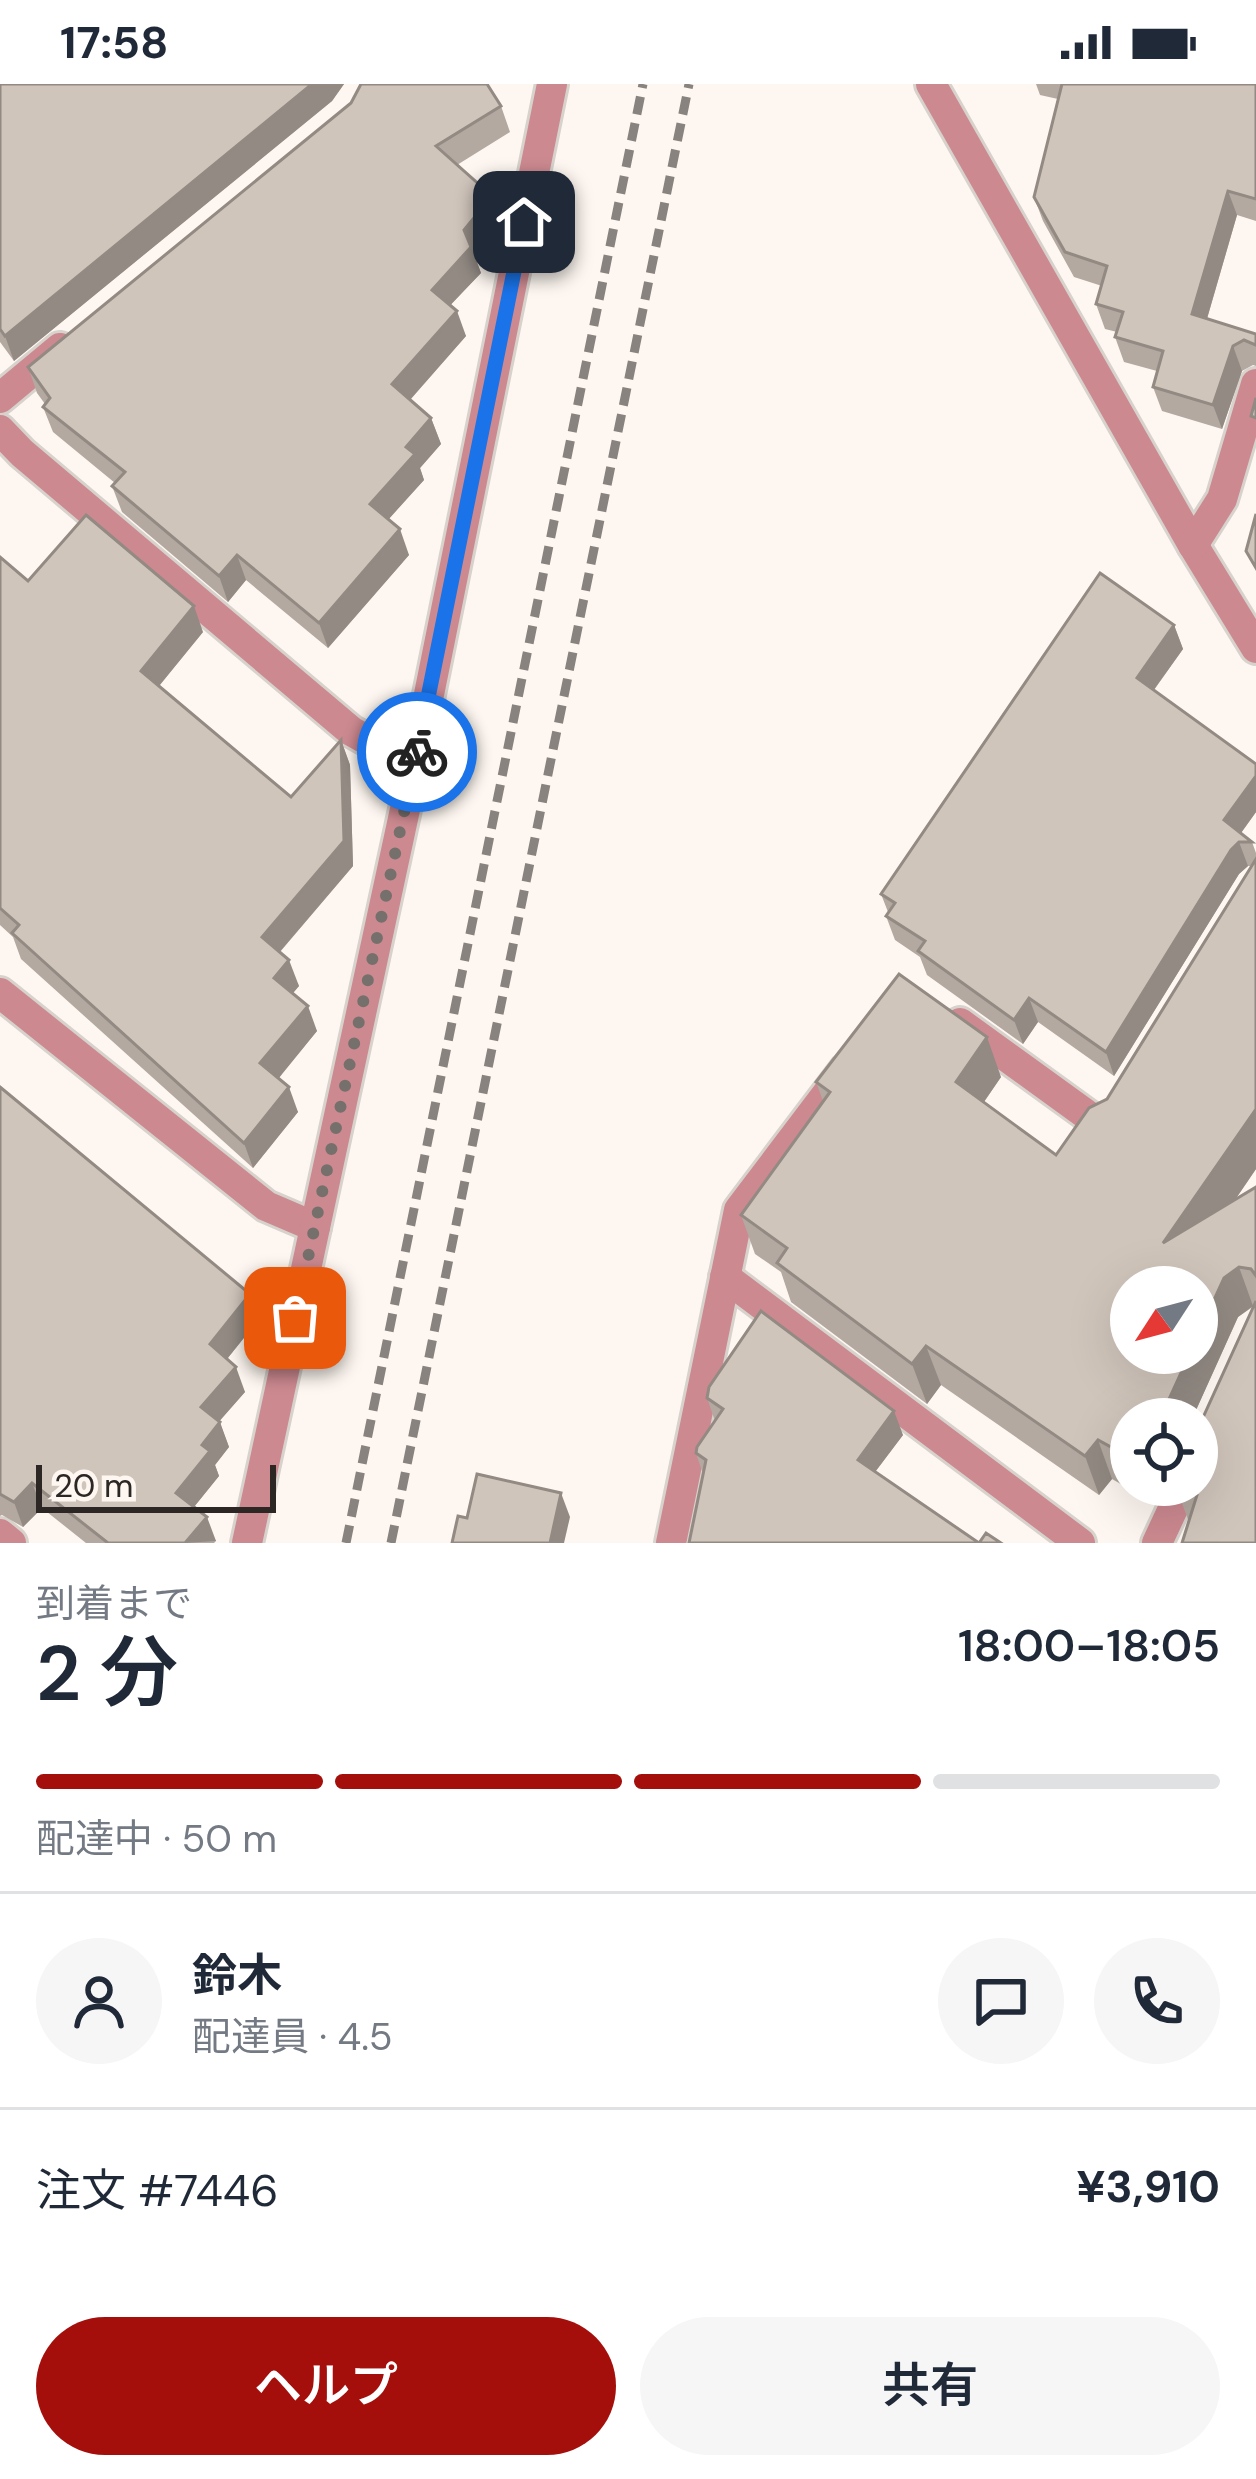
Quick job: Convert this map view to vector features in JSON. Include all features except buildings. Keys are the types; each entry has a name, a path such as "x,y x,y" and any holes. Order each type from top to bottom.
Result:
{"street":[{"path":"247,1543 418,749 552,84"},
{"path":"931,84 1256,648"},
{"path":"0,398 92,323"},
{"path":"1193,545 1222,500 1256,384"},
{"path":"0,430 352,730 378,746 418,749"},
{"path":"0,993 266,1206 315,1227"},
{"path":"944,1012 1106,1128 1131,1087"},
{"path":"671,1543 739,1210 866,1042"},
{"path":"725,1277 1080,1543"},
{"path":"1157,1543 1174,1506"},
{"path":"0,1534 11,1543"}],"railway":[{"path":"346,1543 643,84"},
{"path":"391,1543 689,84"}],"way so far":[{"path":"295,1318 417,752"}],"route":[{"path":"417,752 524,222"}]}
